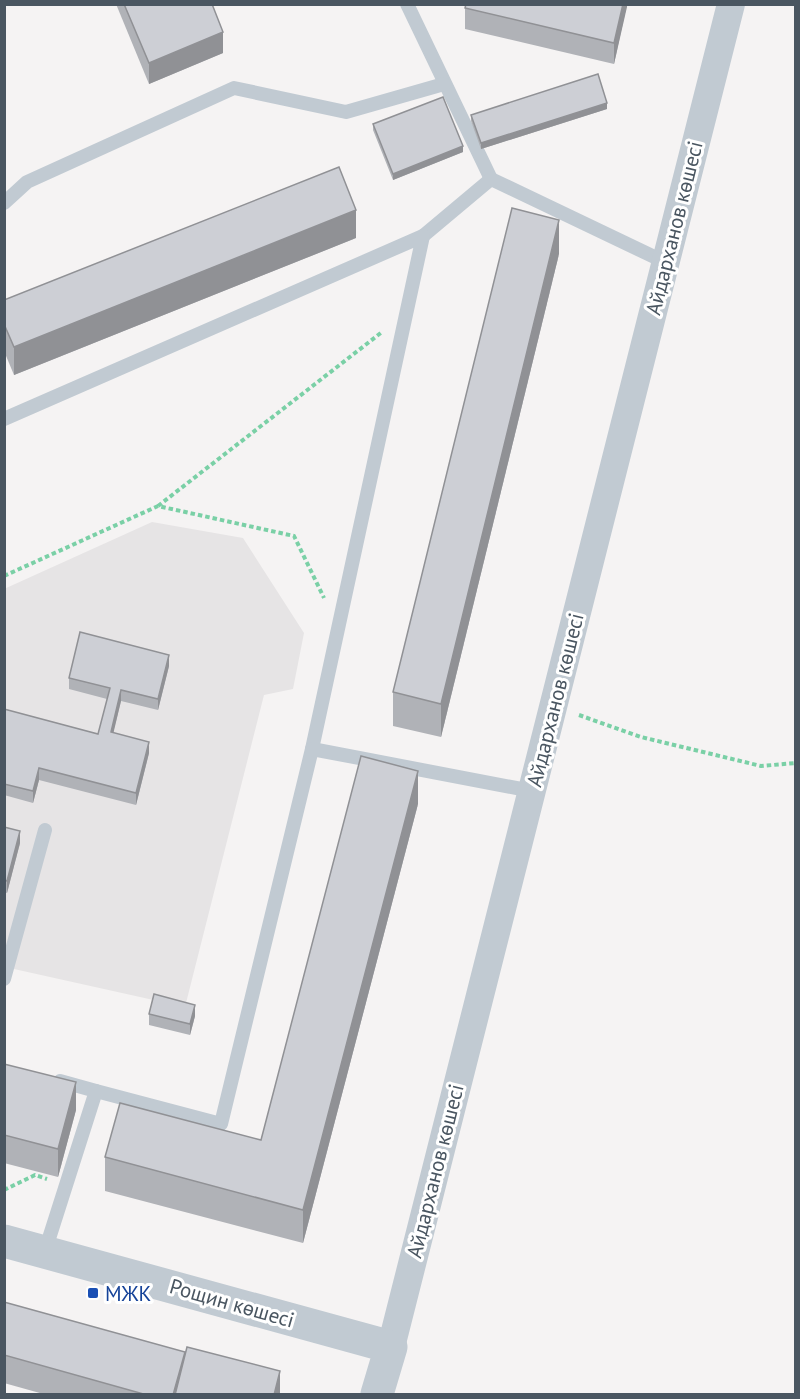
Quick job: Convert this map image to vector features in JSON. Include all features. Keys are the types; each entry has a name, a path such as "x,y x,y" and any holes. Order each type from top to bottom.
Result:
{"street":[{"name":"Айдарханов көшесі","path":"377,1395 731,4"},
{"name":"Рощин көшесі","path":"4,1240 391,1347"}],"lane":[{"path":"406,4 491,179 664,262"},
{"path":"4,203 27,182 234,88 346,112 444,84"},
{"path":"4,419 423,236 491,179"},
{"path":"50,1078 221,1125 312,749 423,236"},
{"path":"312,749 532,790"},
{"path":"4,979 45,830"},
{"path":"45,1251 96,1091"}],"path":[{"path":"4,576 158,506 380,333 403,329"},
{"path":"158,506 294,536 339,627"},
{"path":"597,722 641,737 761,766 795,763"},
{"path":"4,1190 35,1175 66,1185"}],"shaded area":[{"path":"152,522 243,538 304,633 293,689 264,695 185,1007 5,967 4,589"}],"building":[{"path":"124,4 212,4 223,32 149,63"},
{"path":"466,4 623,4 614,43 465,8"},
{"path":"598,74 607,103 481,143 471,115"},
{"path":"443,97 463,146 393,174 373,124"},
{"path":"339,167 356,210 14,347 4,324 4,300"},
{"path":"512,208 559,220 441,704 393,692"},
{"path":"80,632 169,655 158,699 121,690 111,732 149,742 136,793 39,768 33,791 4,784 4,709 98,734 110,688 69,678"},
{"path":"361,756 418,771 303,1210 105,1157 120,1103 261,1140"},
{"path":"4,827 20,831 7,881 4,880"},
{"path":"154,994 195,1005 190,1024 149,1014"},
{"path":"4,1064 76,1082 58,1149 4,1135"},
{"path":"4,1302 185,1352 173,1395 147,1395 4,1355"},
{"path":"187,1347 280,1371 274,1395 175,1395"}],"place":[{"name":"МЖК","path":"93,1293"}]}
